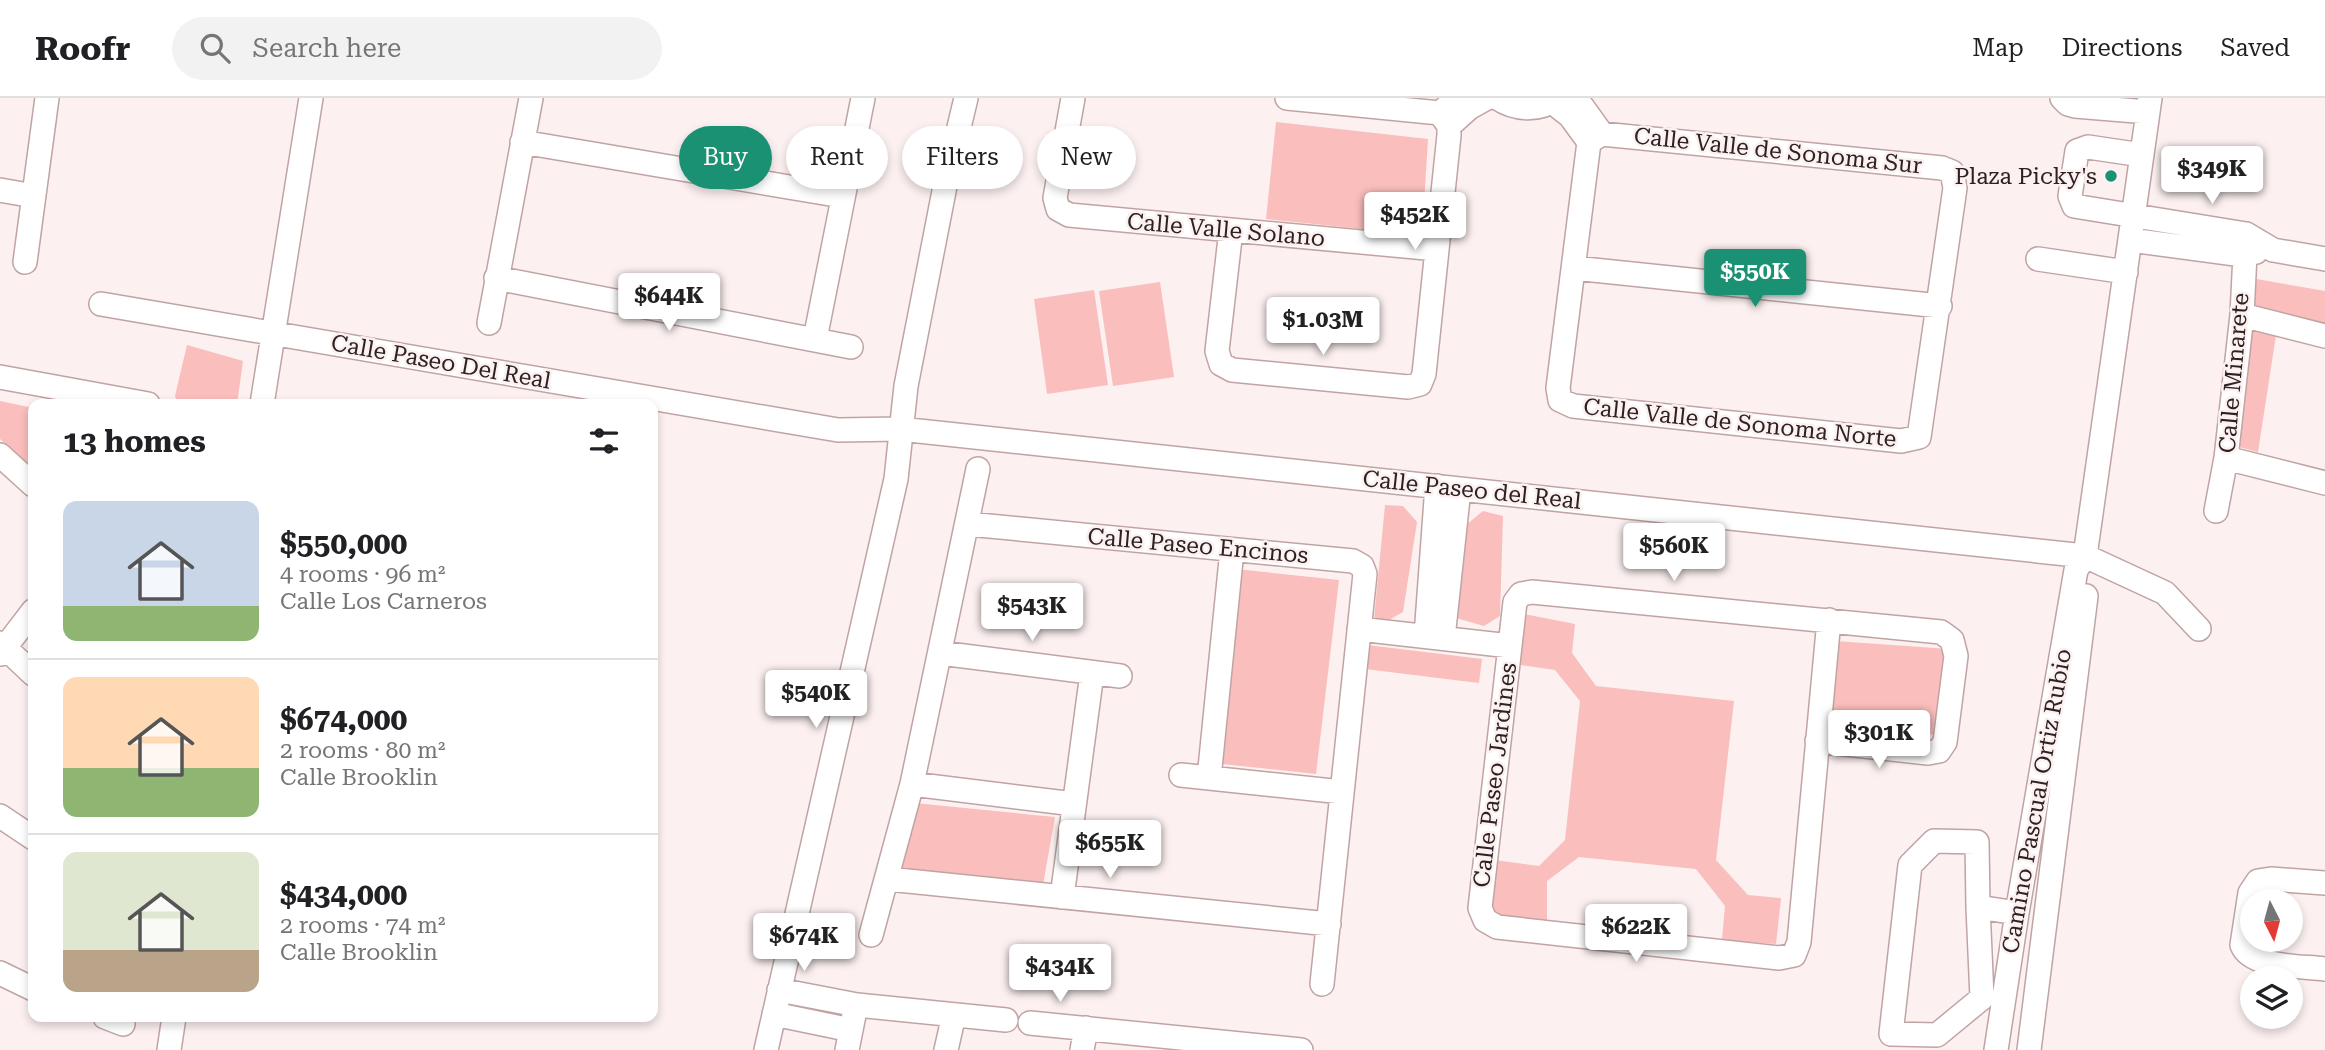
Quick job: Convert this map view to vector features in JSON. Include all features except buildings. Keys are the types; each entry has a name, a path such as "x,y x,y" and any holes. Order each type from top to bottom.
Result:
{"street":[{"path":"25,261 47,98"},
{"path":"263,399 311,98"},
{"path":"489,323 531,98"},
{"path":"815,339 863,98"},
{"path":"766,1050 896,479 900,429 945,186 966,98"},
{"name":"Calle Valle Solano","path":"1073,98 1055,198 1058,209 1069,215 1437,250"},
{"path":"1287,98 1449,112 1469,108 1487,98"},
{"path":"1497,98 1521,108 1537,107 1555,100 1596,138"},
{"path":"1576,98 1596,138 1574,268 1940,306"},
{"path":"2062,98 2075,106 2149,105"},
{"name":"Camino Pascual Ortiz Rubio","path":"1996,1050 2076,570 2085,556 2149,105"},
{"path":"1231,230 1217,351 1222,364 1233,370 1408,387 1420,384 1424,374 1449,112"},
{"name":"Calle Valle de Sonoma Sur","path":"1596,138 1942,168 1952,172 1955,188 1940,306"},
{"path":"522,142 842,196"},
{"path":"2142,155 2081,148 2075,154 2070,196 2074,206 2133,215 2244,244 2325,259"},
{"path":"0,190 34,196"},
{"path":"2130,240 2244,244"},
{"name":"Calle Minarete","path":"2216,511 2226,458 2242,315 2244,244"},
{"path":"2038,259 2126,272"},
{"name":"Calle Valle de Sonoma Norte","path":"1574,268 1558,388 1560,400 1573,406 1901,441 1919,437 1940,306"},
{"path":"496,278 851,347"},
{"name":"Calle Paseo Del Real","path":"101,304 838,429 900,429"},
{"path":"2242,315 2325,336"},
{"path":"0,377 121,399"},
{"name":"Calle Paseo del Real","path":"900,429 2085,556 2165,593 2199,629"},
{"path":"0,455 28,480"},
{"path":"2226,458 2325,484"},
{"path":"871,935 912,784 978,469"},
{"path":"1359,629 1435,637 1448,488"},
{"name":"Calle Paseo Encinos","path":"968,524 1353,561 1362,566 1365,574 1322,984"},
{"path":"1209,778 1232,550"},
{"name":"Camino Pascual Ortiz Rubio","path":"2029,1050 2090,568 2085,556"},
{"name":"Calle Paseo Jardines","path":"1817,741 1928,753 1939,751 1945,742 1956,656 1952,640 1941,632 1829,620 1532,592 1521,594 1515,603 1480,908 1485,920 1497,927 1779,958 1794,955 1799,942 1817,741 1829,620"},
{"path":"28,617 2,648 28,670"},
{"name":"Calle Paseo Jardines","path":"1435,637 1510,646"},
{"path":"940,653 1120,676"},
{"path":"1062,897 1092,673"},
{"path":"1181,775 1342,792"},
{"path":"912,784 1074,804"},
{"path":"0,816 28,835"},
{"path":"1934,842 1977,842 1978,907 1982,998 1937,1035 1891,1034 1910,864 1934,842"},
{"path":"888,879 1329,924"},
{"path":"2325,883 2271,879 2258,881 2250,893 2242,944 2245,952 2259,961 2325,969"},
{"path":"1978,907 2017,913"},
{"path":"0,973 28,987"},
{"path":"779,990 856,1005 1006,1020"},
{"path":"774,1014 849,1040 856,1005"},
{"path":"946,1050 954,1015"},
{"path":"169,1050 173,1022"},
{"path":"1030,1023 1084,1039 1301,1050"}],"shaded area":[{"path":"1276,122 1428,139 1422,235 1266,219"},
{"path":"2256,279 2325,291 2325,334 2250,315"},
{"path":"1160,282 1174,377 1113,386 1099,291"},
{"path":"1094,290 1108,385 1047,394 1034,299"},
{"path":"2243,325 2276,335 2258,452 2228,444"},
{"path":"187,345 243,361 238,399 176,399"},
{"path":"0,401 28,407 28,464 0,439"},
{"path":"1385,505 1403,506 1417,522 1403,612 1387,621 1374,620"},
{"path":"1483,511 1503,516 1500,616 1484,626 1456,618 1466,525"},
{"path":"1236,569 1339,580 1316,774 1222,764"},
{"path":"1524,614 1575,624 1572,653 1596,686 1734,701 1716,860 1748,895 1781,898 1776,944 1722,940 1725,906 1696,869 1579,857 1547,881 1547,921 1491,914 1494,860 1539,866 1565,840 1580,701 1555,670 1520,665"},
{"path":"1835,641 1949,649 1938,735 1831,726"},
{"path":"1367,645 1482,659 1479,683 1365,669"},
{"path":"914,803 1055,817 1043,885 897,870"}],"place":[{"name":"Plaza Picky's","path":"2111,176"}]}
